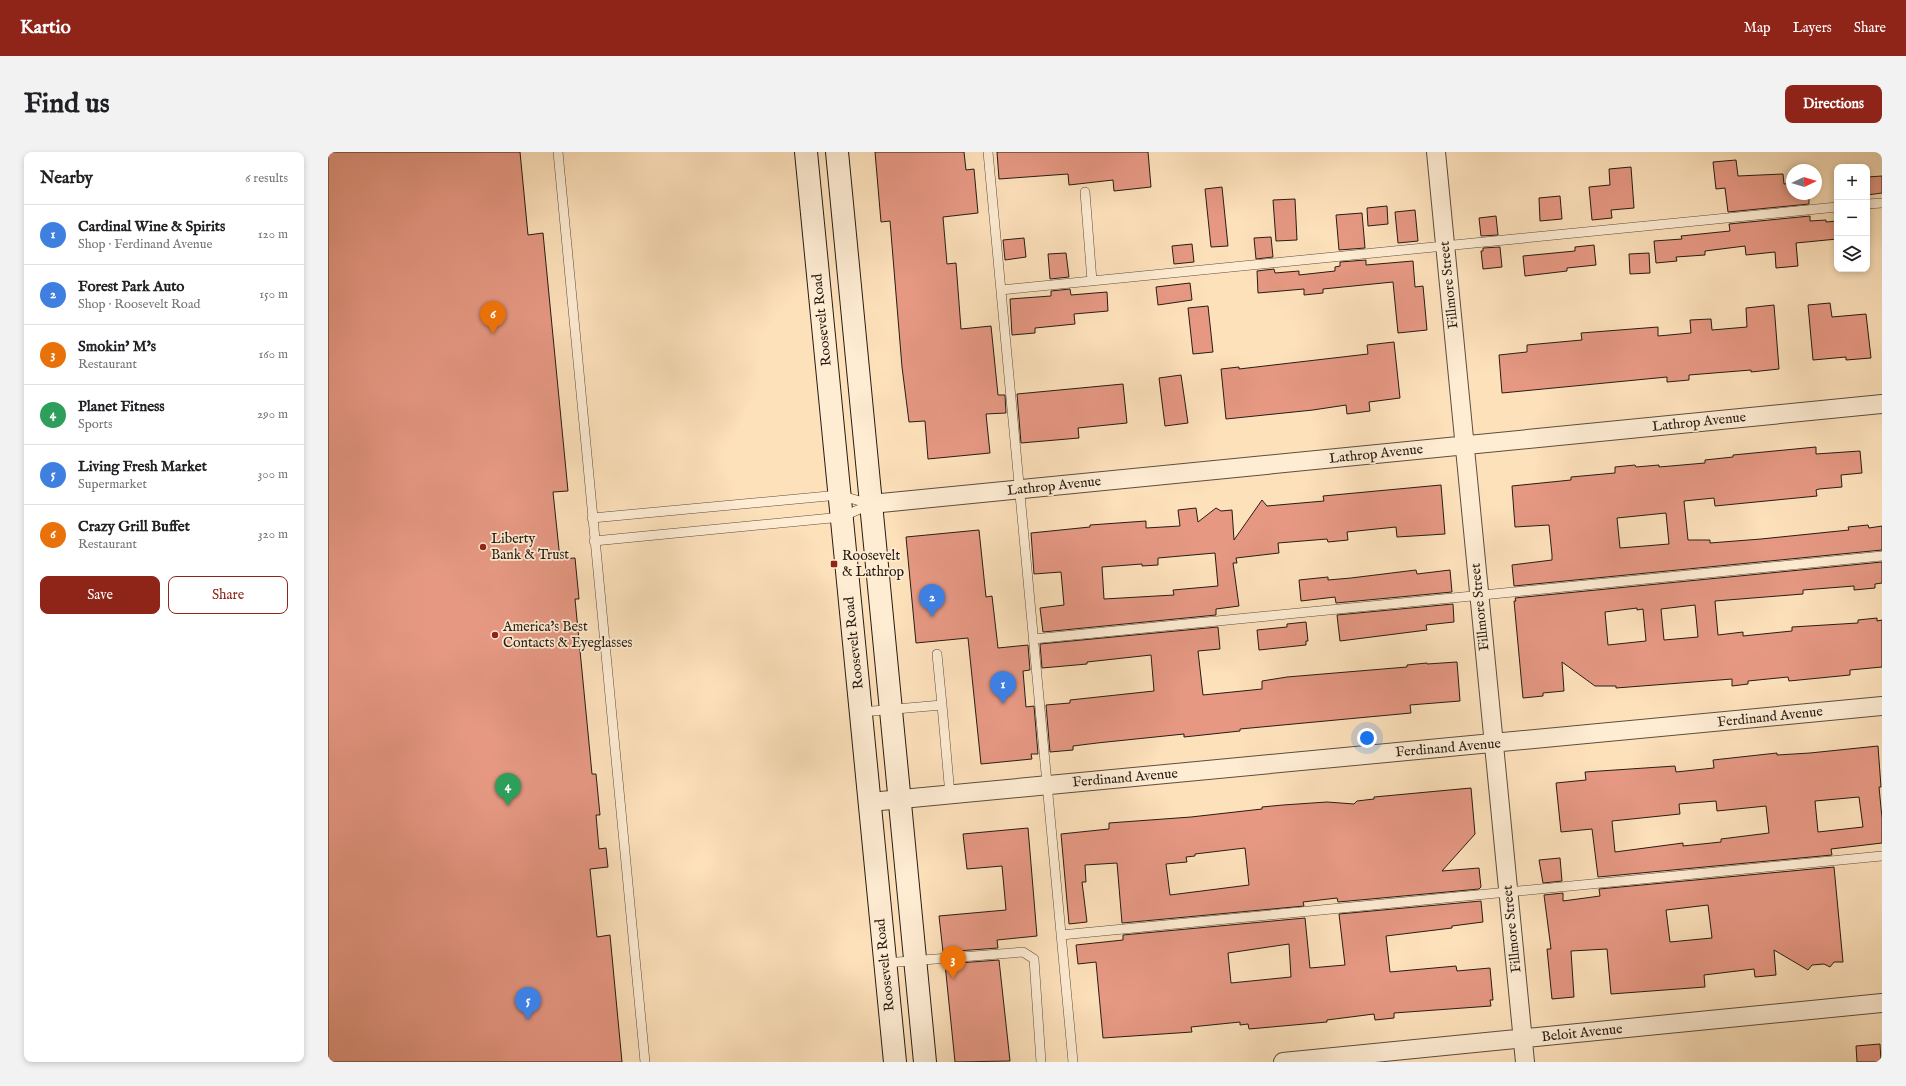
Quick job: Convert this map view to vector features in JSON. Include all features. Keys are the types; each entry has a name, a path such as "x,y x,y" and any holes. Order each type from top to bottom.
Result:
{"main road":[{"name":"Roosevelt Road","path":"806,152 895,1062"},
{"path":"837,152 925,1062"}],"street":[{"name":"Fillmore Street","path":"1436,152 1525,1062"},
{"name":"Lathrop Avenue","path":"871,504 1882,404"},
{"name":"Ferdinand Avenue","path":"870,802 1882,706"},
{"name":"Beloit Avenue","path":"1283,1062 1882,1003"}],"lane":[{"path":"558,152 645,1062"},
{"path":"988,152 1073,1062"},
{"path":"1085,192 1092,281"},
{"path":"1870,204 1882,203"},
{"path":"1001,290 1834,207"},
{"path":"592,518 840,495 871,504"},
{"path":"594,541 842,517 871,504"},
{"path":"1033,639 1882,556"},
{"path":"937,654 950,795"},
{"path":"861,712 942,705"},
{"path":"1061,935 1882,856"},
{"path":"885,963 1022,952 1034,959 1041,1062"}],"building":[{"path":"328,152 520,152 528,235 543,233 568,491 553,492 560,559 575,558 579,599 575,599 592,774 596,774 600,815 596,815 599,849 606,848 608,867 590,869 597,937 610,935 622,1062 328,1062"},
{"path":"875,152 964,152 966,170 974,169 978,213 943,217 947,264 956,263 961,329 991,326 998,395 1005,395 1006,413 986,414 990,453 928,459 925,421 909,422 902,367 890,221 881,222"},
{"path":"997,152 1148,152 1151,187 1114,191 1113,180 1069,185 1068,174 999,179"},
{"path":"1736,160 1738,176 1783,174 1784,184 1786,184 1786,200 1809,200 1809,204 1728,212 1725,188 1716,189 1713,162"},
{"path":"1631,167 1634,208 1611,210 1612,218 1592,220 1589,187 1610,185 1609,169"},
{"path":"1882,176 1882,193 1870,195 1870,177"},
{"path":"1222,187 1228,246 1211,247 1205,189"},
{"path":"1560,196 1562,219 1540,221 1539,198"},
{"path":"1295,199 1297,240 1276,241 1273,200"},
{"path":"1387,206 1388,224 1368,226 1367,208"},
{"path":"1415,210 1418,241 1398,243 1395,212"},
{"path":"1362,213 1365,248 1339,250 1336,215"},
{"path":"1496,216 1498,235 1481,236 1479,218"},
{"path":"1810,216 1810,221 1834,221 1834,239 1796,243 1798,266 1776,268 1775,252 1746,255 1745,246 1705,251 1705,255 1676,257 1677,261 1656,263 1654,241 1682,239 1681,236 1730,231 1729,224"},
{"path":"1271,237 1273,257 1256,259 1254,238"},
{"path":"1024,238 1026,257 1005,260 1003,240"},
{"path":"1192,244 1194,262 1174,264 1172,246"},
{"path":"1594,245 1596,265 1567,268 1567,271 1525,276 1523,256 1575,251 1575,247"},
{"path":"1500,247 1502,267 1483,269 1481,251 1483,251 1483,248"},
{"path":"1066,253 1069,277 1050,279 1048,254"},
{"path":"1649,253 1650,273 1630,274 1629,254"},
{"path":"1366,260 1366,265 1413,261 1415,287 1423,286 1427,330 1398,333 1393,282 1323,289 1323,293 1304,295 1304,289 1258,293 1257,271 1274,269 1275,273 1299,271 1299,275 1335,271 1335,267 1340,266 1340,262"},
{"path":"1190,283 1192,300 1158,305 1156,287"},
{"path":"1070,289 1071,295 1107,292 1108,311 1074,314 1075,324 1035,328 1035,333 1012,335 1010,299 1051,296 1051,291"},
{"path":"1830,303 1832,317 1866,314 1871,358 1846,360 1846,357 1813,360 1808,305"},
{"path":"1774,305 1779,369 1689,375 1689,380 1667,382 1667,377 1502,393 1499,355 1527,352 1527,345 1582,340 1581,333 1658,327 1658,336 1691,333 1690,320 1711,319 1712,330 1747,327 1746,308"},
{"path":"1208,306 1213,352 1193,354 1188,308"},
{"path":"1394,342 1400,398 1369,402 1370,411 1347,414 1346,405 1226,419 1221,369 1239,367 1239,369 1368,354 1367,345"},
{"path":"1181,375 1188,423 1165,426 1159,378"},
{"path":"1123,384 1127,423 1078,428 1079,438 1021,443 1017,394"},
{"path":"1816,447 1816,454 1860,451 1862,473 1841,475 1842,487 1816,490 1817,496 1715,506 1714,498 1684,501 1688,540 1710,540 1710,543 1761,539 1849,530 1848,527 1868,525 1869,528 1882,526 1882,550 1514,586 1512,565 1552,560 1552,555 1549,525 1515,527 1512,486 1571,480 1571,477 1615,473 1615,467 1659,465 1659,467 1705,463 1705,460 1733,457 1733,455","holes":["1666,513 1669,544 1620,548 1617,518"]},
{"path":"1441,485 1445,534 1397,537 1396,527 1347,532 1348,540 1328,542 1327,539 1278,543 1279,553 1236,558 1237,563 1233,563 1239,606 1216,609 1216,615 1043,632 1040,608 1064,605 1061,572 1034,574 1031,533 1090,527 1090,525 1146,521 1146,528 1180,526 1178,510 1196,508 1198,522 1216,508 1221,511 1232,510 1234,540 1262,500 1267,506 1324,501 1323,496","holes":["1215,553 1218,586 1173,590 1174,595 1104,599 1102,567 1142,564 1142,566 1158,565 1158,558"]},
{"path":"979,530 986,597 992,596 998,648 1028,645 1030,670 1023,671 1026,707 1034,706 1038,754 1031,754 1032,759 981,764 968,638 916,643 906,537"},
{"path":"1882,562 1882,583 1875,584 1875,588 1854,590 1854,586 1803,590 1803,594 1715,601 1718,635 1743,632 1743,636 1792,631 1792,627 1858,623 1858,620 1877,618 1877,621 1882,620 1882,667 1850,670 1850,675 1789,681 1788,677 1748,681 1748,684 1732,686 1732,679 1616,688 1616,686 1595,686 1562,662 1564,691 1543,693 1543,696 1523,698 1514,601 1516,601 1515,598","holes":["1695,605 1698,637 1664,640 1661,609","1637,608 1637,610 1643,609 1646,641 1608,645 1605,612"]},
{"path":"1416,570 1417,574 1450,570 1452,592 1336,603 1335,597 1301,601 1299,580 1328,577 1328,580"},
{"path":"1453,604 1454,622 1426,625 1427,630 1340,641 1337,615"},
{"path":"1306,622 1308,641 1306,641 1306,645 1259,650 1257,630 1287,627 1287,624"},
{"path":"1218,627 1220,649 1198,651 1203,695 1262,689 1262,681 1287,677 1407,667 1407,665 1427,663 1457,662 1460,701 1410,705 1411,713 1240,729 1240,731 1184,737 1184,734 1097,743 1073,746 1073,750 1050,752 1046,705 1070,703 1070,700 1154,691 1151,655 1087,662 1087,664 1042,668 1040,644"},
{"path":"1878,746 1881,787 1879,787 1882,818 1882,843 1831,849 1832,855 1598,877 1592,829 1561,832 1556,783 1586,780 1585,772 1675,766 1676,772 1714,768 1713,760 1777,753 1777,755","holes":["1859,797 1863,827 1818,832 1815,801","1716,801 1717,811 1766,806 1769,833 1721,839 1721,842 1683,846 1683,843 1615,852 1612,821 1680,814 1679,804"]},
{"path":"1471,788 1475,834 1442,871 1479,868 1481,887 1479,889 1338,902 1337,898 1303,902 1304,906 1122,923 1117,863 1085,865 1086,882 1082,882 1087,922 1069,924 1061,834 1109,829 1109,823 1191,817 1262,809 1262,807 1283,805 1327,802 1354,804 1357,801 1374,799 1374,797","holes":["1245,848 1249,885 1170,895 1166,864 1187,862 1186,857 1195,856 1195,854"]},
{"path":"1028,828 1037,936 997,940 998,948 943,952 939,916 1006,910 1002,866 967,869 963,834"},
{"path":"1560,858 1562,881 1543,883 1539,860"},
{"path":"1834,867 1843,962 1834,962 1830,967 1824,964 1812,965 1808,970 1774,950 1776,975 1755,977 1754,969 1704,975 1705,987 1611,994 1607,949 1571,951 1574,997 1552,999 1547,949 1551,949 1544,895 1563,893 1563,901 1600,896 1599,889","holes":["1708,905 1712,938 1670,942 1666,910"]},
{"path":"1481,901 1483,922 1452,926 1452,928 1386,936 1390,972 1456,966 1457,971 1490,968 1493,1000 1490,1000 1491,1006 1394,1013 1394,1018 1375,1020 1374,1014 1327,1020 1327,1022 1249,1029 1248,1024 1240,1025 1240,1022 1191,1027 1192,1032 1103,1038 1096,962 1078,964 1076,945 1123,940 1123,935 1305,918 1310,968 1345,965 1339,914","holes":["1289,944 1291,977 1231,983 1228,953"]},
{"path":"999,960 1010,1061 955,1062 945,964"},
{"path":"1880,1044 1881,1062 1857,1062 1856,1046"}],"place":[{"name":"Crazy Grill Buffet","path":"493,334"},
{"name":"Liberty Bank & Trust","path":"483,547"},
{"name":"Roosevelt & Lathrop","path":"834,564"},
{"name":"Forest Park Auto","path":"932,617"},
{"name":"America's Best Contacts & Eyeglasses","path":"495,635"},
{"name":"Cardinal Wine & Spirits","path":"1003,704"},
{"name":"Planet Fitness","path":"508,806"},
{"name":"Smokin' M's","path":"953,979"},
{"name":"Living Fresh Market","path":"528,1020"}]}
